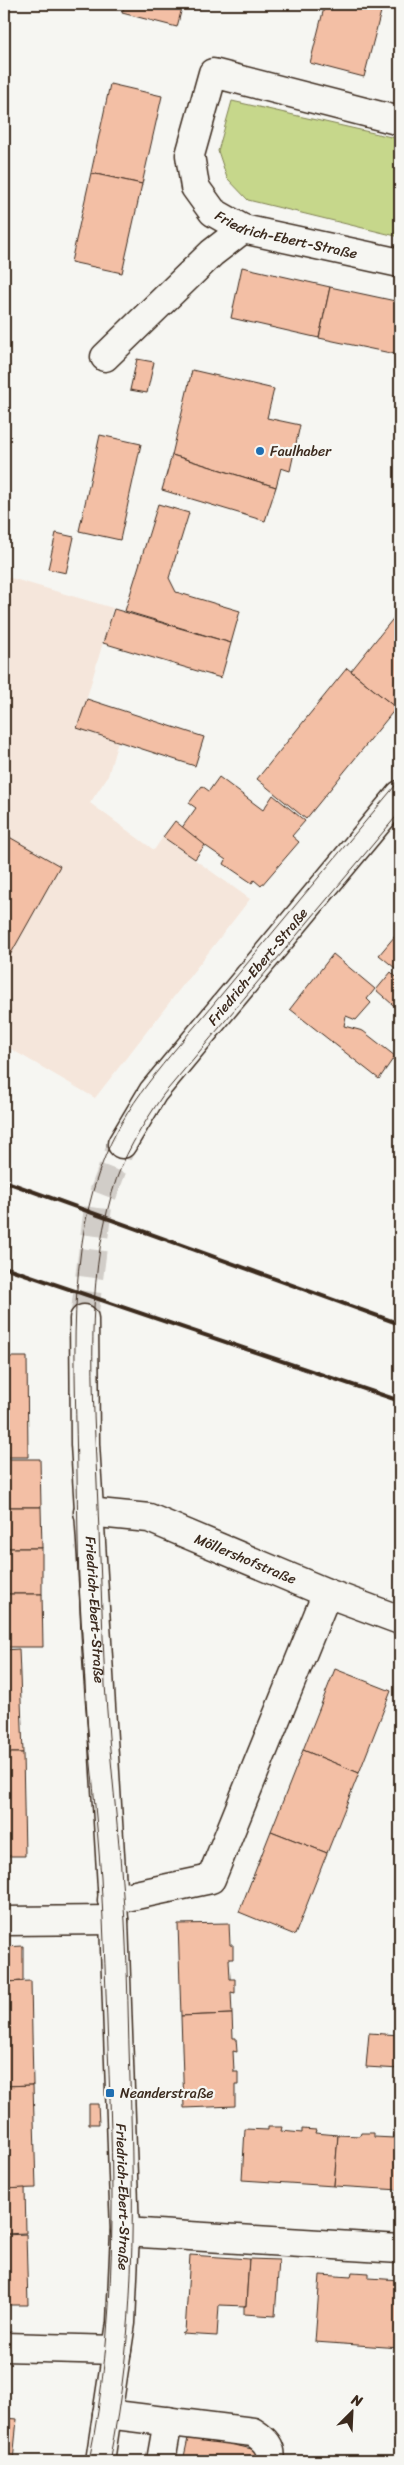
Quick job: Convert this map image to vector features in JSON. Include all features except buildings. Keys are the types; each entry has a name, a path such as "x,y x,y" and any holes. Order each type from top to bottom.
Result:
{"main road":[{"name":"Friedrich-Ebert-Straße","path":"400,121 213,73 190,155 195,187 213,212 244,229 400,263"},
{"path":"105,357 212,253 244,229"},
{"name":"Friedrich-Ebert-Straße","path":"122,1144 153,1092 400,795"},
{"name":"Friedrich-Ebert-Straße","path":"84,1319 88,1512 113,1910 125,2232 121,2323 100,2461"},
{"name":"Möllershofstraße","path":"88,1512 150,1518 327,1593 400,1620"},
{"path":"4,1920 113,1910 211,1879 327,1593"},
{"path":"125,2232 400,2249"},
{"path":"4,2347 117,2350"},
{"path":"107,2414 253,2432 265,2440 272,2455 270,2461"},
{"path":"161,2461 168,2421"}],"shaded area":[{"path":"4,576 113,608 78,728 118,741 108,776 90,803 154,850 163,837 250,899 95,1098 4,1045"}],"green space":[{"path":"232,101 400,139 400,237 248,200 227,178 218,151"}],"tunnel":[{"path":"84,1319 98,1207 122,1144"}],"tram line":[{"path":"89,2461 105,2359 109,2307 112,2152 101,1878 85,1699 79,1587 75,1353 76,1311 84,1230 93,1191 106,1154 128,1112 141,1093 170,1055 400,780"},
{"path":"109,2461 118,2414 129,2319 132,2176 125,1921 105,1685 94,1410 94,1301 103,1229 121,1167 140,1130 163,1095 400,812"}],"railway":[{"path":"4,1181 400,1324"},
{"path":"4,1267 400,1401"}],"place":[{"name":"Faulhaber","path":"260,451"},
{"name":"Neanderstraße","path":"110,2093"}]}
